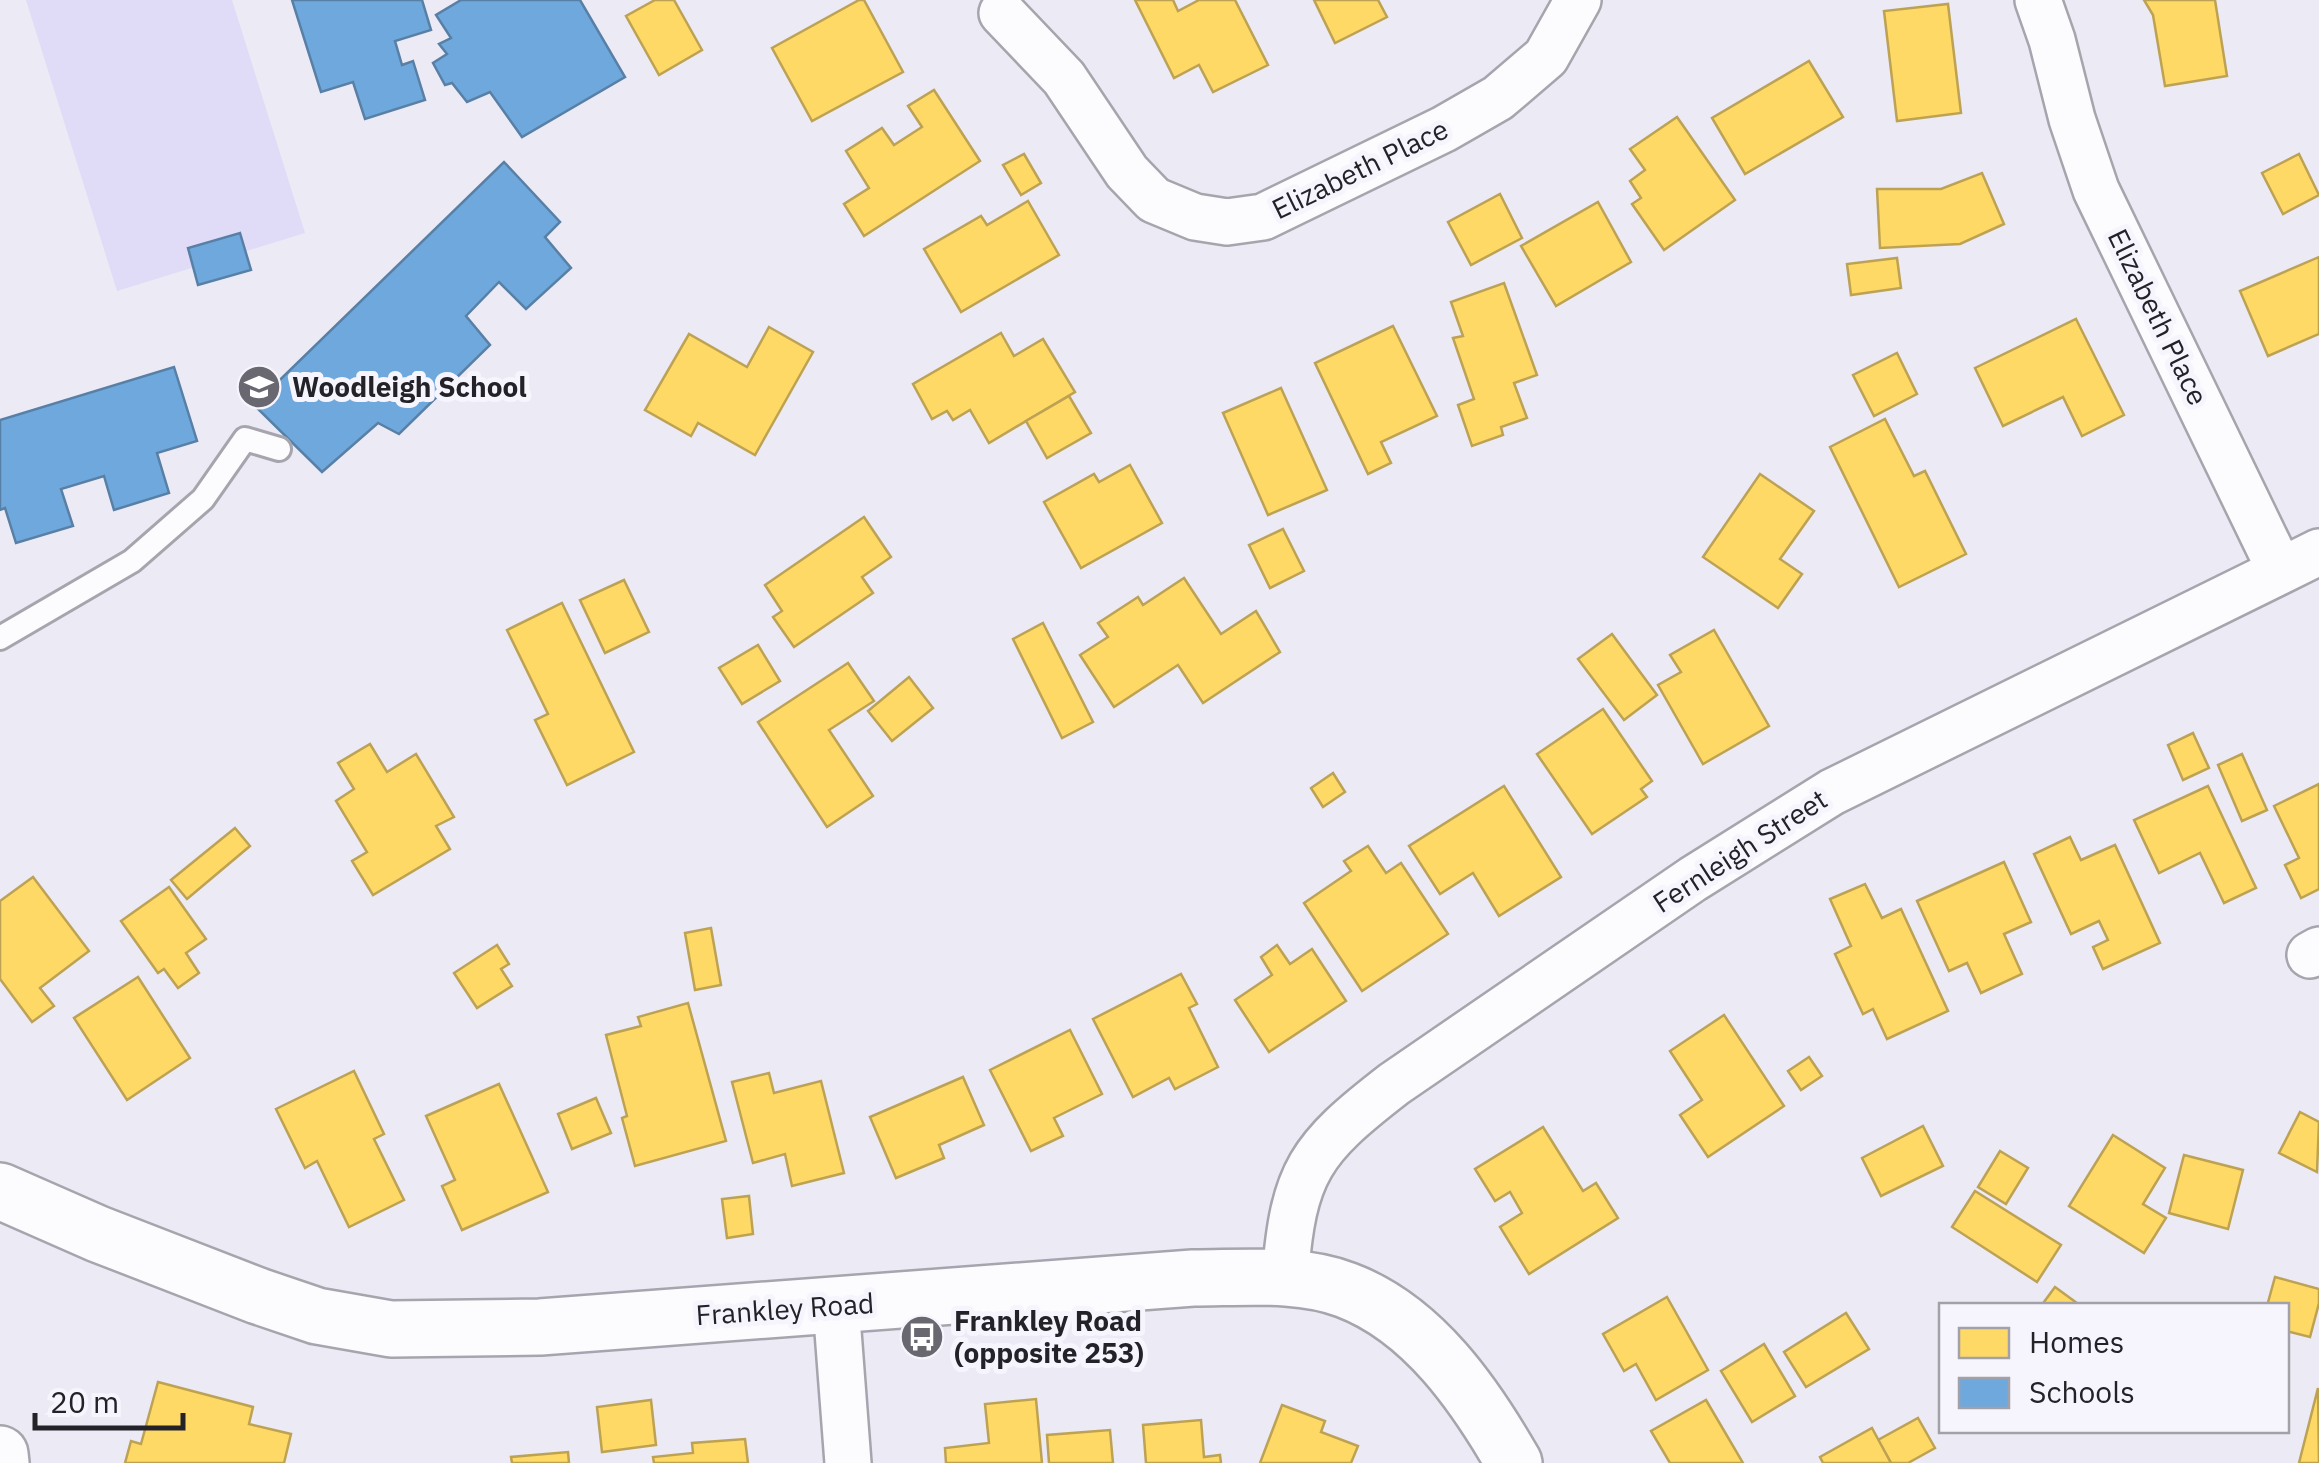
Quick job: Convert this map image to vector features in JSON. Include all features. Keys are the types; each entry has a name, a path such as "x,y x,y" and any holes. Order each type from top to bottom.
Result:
{"street":[{"name":"Elizabeth Place","path":"1002,13 1064,78 1126,172 1154,200 1195,217 1227,222 1263,217 1444,129 1498,98 1546,56 1578,0"},
{"name":"Elizabeth Place","path":"2038,0 2096,190 2300,560"},
{"name":"Fernleigh Street","path":"1285,1279 1289,1224 1299,1186 1320,1149 1394,1084 1693,879 1832,792 2300,560"},
{"name":"Frankley Road","path":"0,1191 258,1296 317,1316 391,1329 540,1326 1193,1278 1285,1279 1344,1288 1385,1309 1450,1368 1491,1423 1514,1463"},
{"path":"836,1305 848,1463"},
{"path":"0,1454 1,1463"}],"lane":[{"path":"0,638 132,561 203,498 245,439 278,449"}],"shaded area":[{"path":"26,0 232,0 305,233 117,291"}],"building: Homes":[{"path":"655,0 674,0 702,50 659,75 626,16"},
{"path":"864,0 903,72 812,121 772,48"},
{"path":"1135,0 1173,0 1178,11 1199,0 1235,0 1268,65 1213,92 1199,65 1174,78"},
{"path":"1314,0 1378,0 1387,17 1335,43"},
{"path":"2144,0 2215,0 2227,76 2165,86 2153,15"},
{"path":"1948,4 1961,113 1897,121 1884,11"},
{"path":"1809,61 1843,117 1745,174 1712,118"},
{"path":"934,90 980,161 864,236 844,204 869,188 846,151 882,128 894,145 922,127 908,106"},
{"path":"1677,117 1735,200 1664,250 1632,204 1641,198 1630,181 1645,170 1630,149"},
{"path":"1024,154 1041,183 1021,195 1003,165"},
{"path":"2299,154 2319,195 2283,214 2262,173"},
{"path":"1982,173 2004,224 1960,244 1880,248 1877,189 1941,189"},
{"path":"1500,194 1522,238 1471,265 1448,222"},
{"path":"1028,201 1059,255 961,312 924,249 981,216 987,225"},
{"path":"1598,202 1631,262 1556,306 1521,246"},
{"path":"2319,257 2319,334 2268,356 2240,291"},
{"path":"1897,258 1901,288 1851,295 1847,264"},
{"path":"1504,283 1537,375 1514,383 1527,418 1501,427 1503,435 1472,446 1458,405 1474,399 1453,338 1463,336 1451,302"},
{"path":"2076,319 2124,415 2082,436 2063,397 2003,426 1975,368"},
{"path":"1393,326 1437,416 1381,442 1391,463 1368,474 1315,363"},
{"path":"769,327 813,352 755,455 698,423 691,436 645,410 689,334 747,367"},
{"path":"1001,333 1014,356 1043,339 1075,392 989,443 970,410 953,420 947,411 932,419 913,384"},
{"path":"1897,353 1917,394 1874,416 1853,375"},
{"path":"1281,388 1327,490 1268,515 1223,413"},
{"path":"1069,396 1091,433 1047,458 1026,421"},
{"path":"1885,419 1914,476 1925,471 1966,554 1899,587 1830,447"},
{"path":"1130,465 1162,523 1081,568 1044,502 1094,474 1099,482"},
{"path":"1760,474 1814,511 1780,559 1802,574 1778,608 1703,557"},
{"path":"864,517 891,557 862,577 873,593 794,647 773,617 782,611 765,585"},
{"path":"1283,529 1304,571 1270,588 1249,545"},
{"path":"1184,578 1221,634 1256,611 1280,652 1203,703 1178,665 1114,707 1080,655 1108,637 1098,623 1138,597 1143,605"},
{"path":"624,580 649,632 605,653 580,600"},
{"path":"562,603 634,752 567,785 535,720 548,714 507,630"},
{"path":"1043,623 1093,722 1062,738 1013,639"},
{"path":"1714,630 1769,726 1703,764 1658,685 1681,672 1670,655"},
{"path":"1612,634 1657,695 1624,720 1578,659"},
{"path":"758,645 780,681 742,704 719,668"},
{"path":"848,663 874,701 829,730 873,796 827,827 758,722"},
{"path":"909,677 933,708 892,741 868,711"},
{"path":"1603,709 1652,781 1641,789 1647,797 1592,834 1537,754"},
{"path":"2193,733 2209,768 2183,780 2168,745"},
{"path":"370,744 387,772 416,754 454,817 436,826 450,849 373,895 352,861 367,852 336,801 354,789 338,763"},
{"path":"2242,754 2267,810 2242,821 2218,765"},
{"path":"1333,773 1345,792 1323,807 1311,788"},
{"path":"2319,784 2319,889 2301,898 2285,865 2299,858 2274,806"},
{"path":"1504,786 1561,877 1499,916 1473,873 1440,894 1409,846"},
{"path":"2208,786 2256,888 2224,903 2200,853 2159,873 2134,820"},
{"path":"235,828 250,846 187,899 171,880"},
{"path":"2070,837 2081,860 2115,845 2160,943 2103,969 2093,947 2108,940 2099,921 2071,934 2034,854"},
{"path":"1368,846 1386,873 1401,863 1448,934 1362,991 1304,903 1351,871 1344,861"},
{"path":"2004,862 2031,922 2004,934 2022,974 1981,993 1967,963 1949,971 1917,901"},
{"path":"33,877 89,951 40,988 54,1006 32,1022 0,979 0,901"},
{"path":"1865,884 1882,918 1901,909 1948,1011 1887,1039 1873,1009 1863,1014 1835,954 1851,946 1830,899"},
{"path":"169,887 206,939 186,953 199,973 178,988 164,969 158,973 121,921"},
{"path":"711,928 721,985 695,990 685,933"},
{"path":"497,945 509,964 501,969 512,986 477,1008 454,973"},
{"path":"1277,945 1290,964 1312,949 1346,1001 1269,1052 1235,1000 1272,975 1261,957"},
{"path":"1181,974 1197,1004 1189,1008 1218,1067 1175,1089 1169,1078 1133,1097 1093,1019"},
{"path":"138,977 190,1058 127,1100 74,1018"},
{"path":"688,1003 726,1141 635,1166 606,1035 641,1026 638,1017"},
{"path":"1724,1015 1784,1106 1708,1157 1680,1115 1702,1100 1670,1051"},
{"path":"1070,1030 1102,1094 1054,1118 1063,1136 1031,1151 990,1070"},
{"path":"1809,1057 1822,1076 1801,1090 1788,1071"},
{"path":"354,1071 384,1134 374,1139 404,1200 349,1227 317,1161 305,1168 276,1109"},
{"path":"769,1073 774,1093 821,1081 844,1173 792,1186 785,1154 753,1163 732,1082"},
{"path":"963,1077 984,1125 939,1145 944,1158 896,1178 870,1117"},
{"path":"499,1084 548,1192 462,1230 442,1186 455,1180 426,1116"},
{"path":"596,1098 611,1133 572,1149 558,1114"},
{"path":"2300,1112 2319,1122 2317,1172 2279,1153"},
{"path":"1923,1126 1943,1166 1881,1196 1862,1158"},
{"path":"1543,1127 1583,1191 1596,1183 1618,1218 1529,1274 1500,1227 1522,1213 1510,1192 1495,1201 1475,1169"},
{"path":"2113,1135 2165,1168 2143,1204 2166,1218 2144,1253 2069,1206"},
{"path":"2000,1151 2028,1168 2006,1204 1978,1187"},
{"path":"2184,1155 2243,1170 2228,1229 2169,1213"},
{"path":"1975,1191 2061,1245 2037,1282 1952,1227"},
{"path":"749,1196 753,1234 727,1238 722,1199"},
{"path":"2275,1277 2319,1289 2310,1337 2289,1332 2289,1303 2268,1303"},
{"path":"2055,1287 2077,1303 2043,1303"},
{"path":"1667,1297 1708,1370 1656,1400 1636,1364 1624,1371 1603,1334"},
{"path":"1846,1313 1869,1349 1806,1387 1784,1352"},
{"path":"1764,1344 1795,1396 1752,1422 1721,1371"},
{"path":"158,1382 253,1407 249,1424 291,1434 284,1463 125,1463 131,1441 141,1444"},
{"path":"2318,1388 2319,1463 2299,1463"},
{"path":"1036,1399 1042,1463 946,1463 945,1448 989,1443 985,1404"},
{"path":"651,1400 656,1445 602,1452 597,1407"},
{"path":"1706,1400 1743,1463 1670,1463 1651,1431"},
{"path":"1282,1405 1325,1421 1321,1432 1358,1446 1351,1463 1260,1463"},
{"path":"1918,1418 1935,1448 1908,1463 1891,1463 1878,1440"},
{"path":"1201,1420 1204,1457 1220,1455 1221,1463 1146,1463 1143,1425"},
{"path":"1872,1428 1891,1463 1823,1463 1820,1457"},
{"path":"1110,1430 1113,1463 1049,1463 1047,1435"},
{"path":"745,1439 748,1463 654,1463 653,1457 693,1453 692,1443"},
{"path":"568,1452 569,1463 512,1463 511,1457"}],"building: Schools":[{"path":"292,0 422,0 431,30 395,41 402,65 413,61 425,100 365,119 353,82 321,92"},
{"path":"461,0 580,0 625,77 522,137 490,92 467,102 452,83 445,85 433,63 447,54 439,44 451,38 436,15"},
{"path":"504,162 560,222 545,237 571,268 526,309 499,282 466,316 490,345 399,434 378,423 322,472 254,405"},
{"path":"240,233 251,270 198,285 188,248"},
{"path":"174,367 197,441 157,453 169,493 114,510 104,476 61,489 73,526 16,543 5,508 0,510 0,420"}],"place":[{"name":"Woodleigh School","path":"259,387"},
{"name":"Frankley Road (opposite 253)","path":"922,1337"}]}
